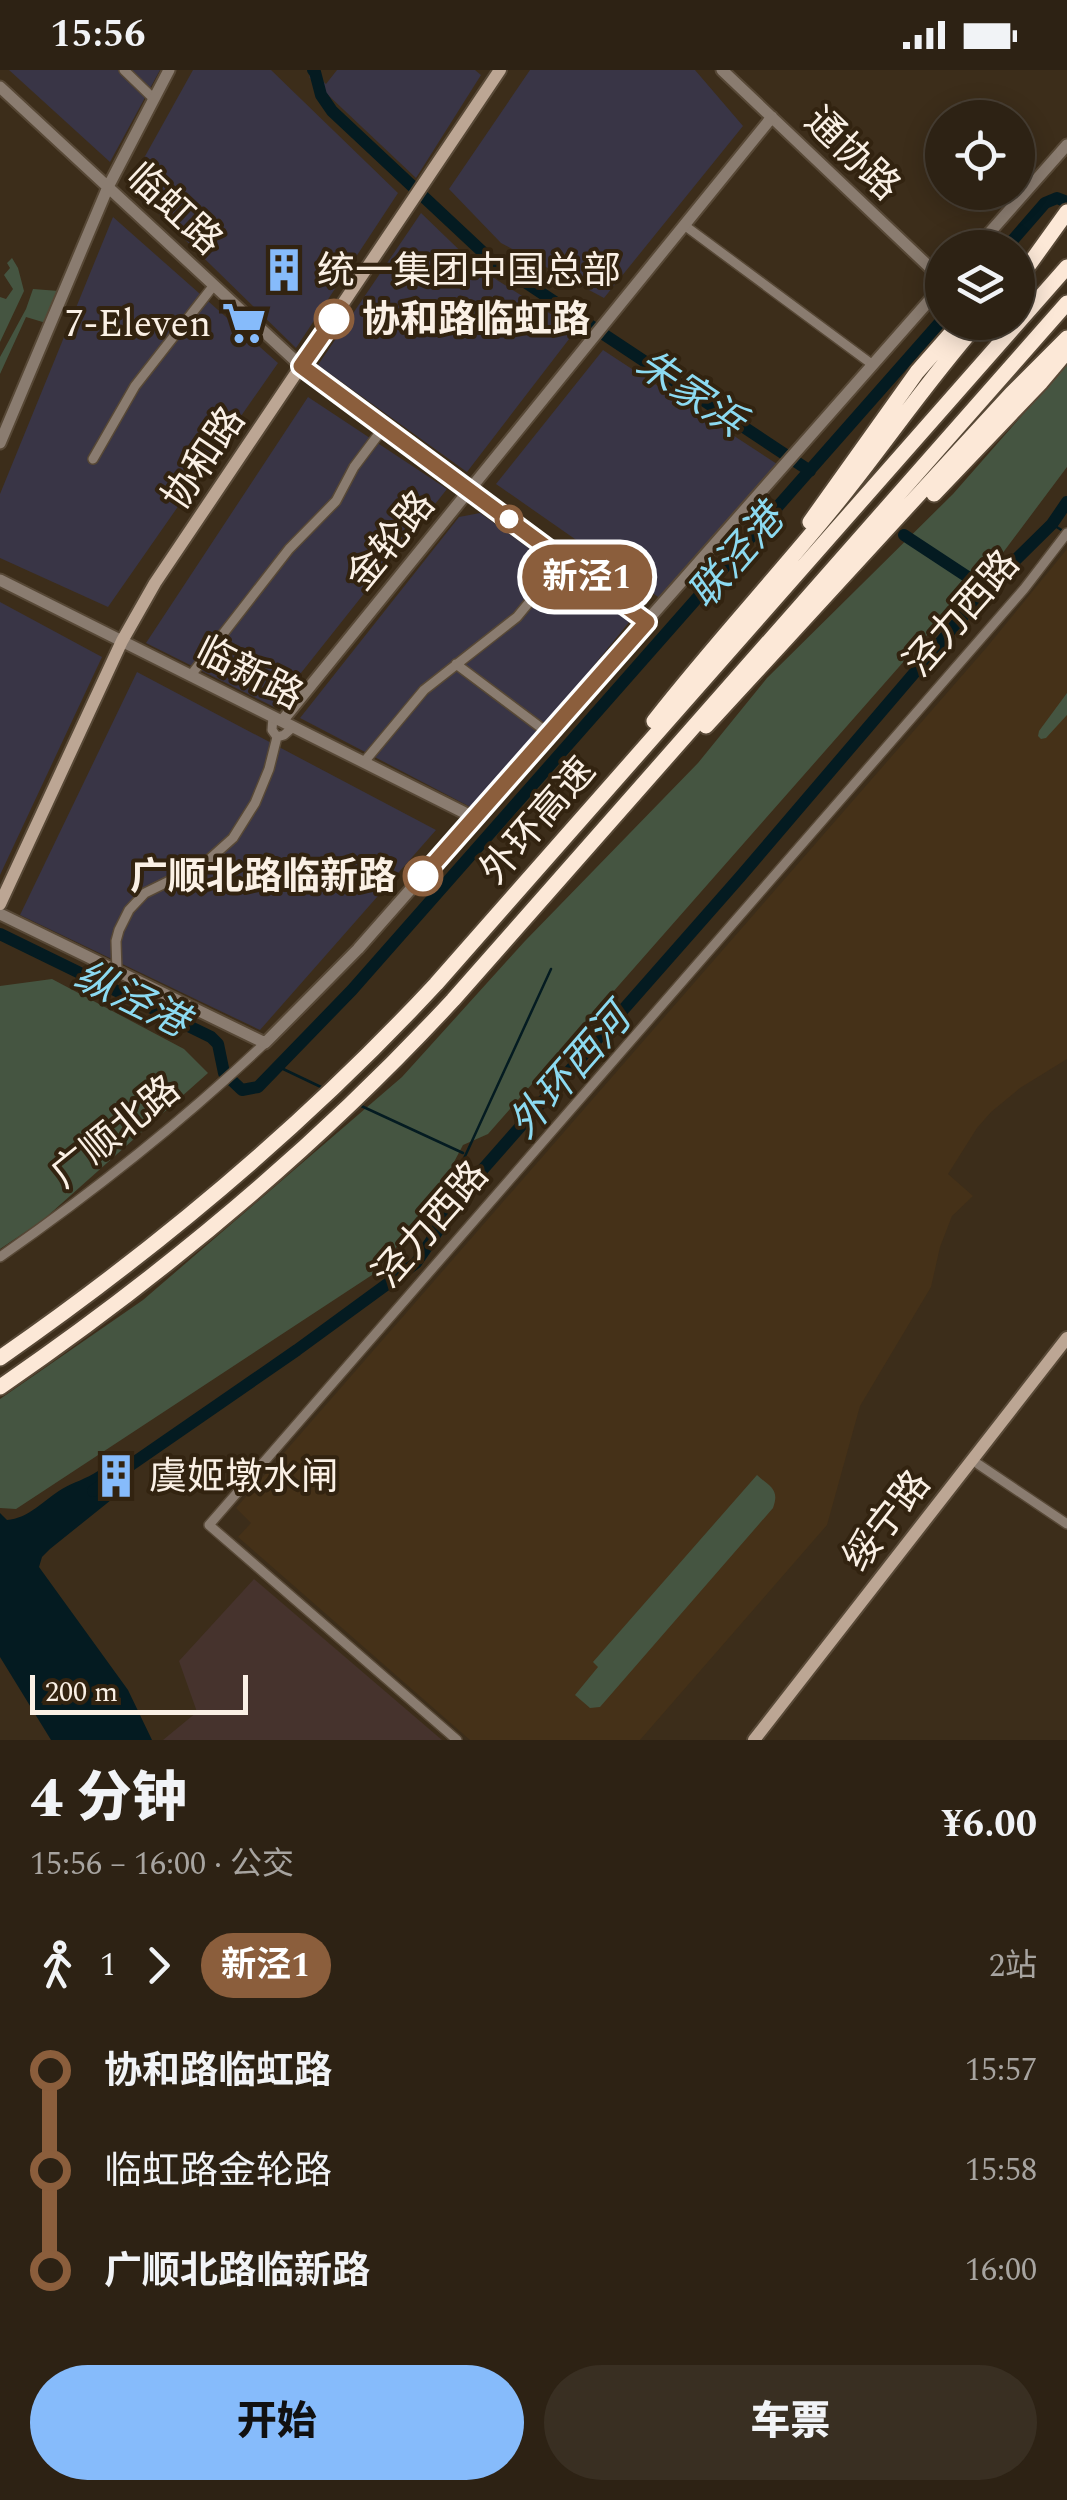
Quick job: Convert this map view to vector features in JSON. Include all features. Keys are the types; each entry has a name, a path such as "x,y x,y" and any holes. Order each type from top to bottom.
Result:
{"highway":[{"path":"1035,256 1067,212"},
{"path":"1035,263 1067,231"},
{"name":"外环高速","path":"0,1358 220,1190 331,1092 424,997 1067,267"},
{"name":"外环高速","path":"0,1387 236,1210 354,1103 452,1000 1067,303"},
{"path":"561,876 708,725 1067,338"},
{"path":"761,592 896,400 945,340"},
{"path":"544,861 964,340"},
{"path":"802,623 888,543 1067,350"}],"main road":[{"name":"协和路","path":"0,904 122,641 156,583 493,73"},
{"name":"绥宁路","path":"754,1740 1067,1338"},
{"name":"绥宁路","path":"764,1740 1067,1350"}],"street":[{"path":"124,70 154,98"},
{"path":"0,443 108,187 169,70"},
{"name":"通协路","path":"722,70 925,266"},
{"name":"临虹路","path":"0,87 301,366 647,622"},
{"name":"金轮路","path":"282,721 772,117"},
{"path":"992,230 1067,145"},
{"path":"684,226 873,366"},
{"path":"92,459 135,386 214,285"},
{"name":"广顺北路","path":"0,1257 78,1201 220,1085 360,947 925,303"},
{"path":"191,675 290,549 336,501 354,467 384,427"},
{"name":"泾力西路","path":"457,1740 209,1525 1024,589 1066,534"},
{"path":"364,762 424,690 517,617 564,560"},
{"name":"临新路","path":"0,580 473,817"},
{"path":"456,664 548,732"},
{"path":"276,737 284,736 282,721"},
{"path":"118,972 116,941 129,910 145,893 204,864 233,838 256,803 276,737 272,730 282,721"},
{"path":"0,914 266,1043"},
{"path":"978,1464 1067,1524"}],"shaded area":[{"path":"9,70 160,70 110,162"},
{"path":"193,70 271,70 398,193 296,348 129,185"},
{"path":"337,70 475,70 481,75 416,178 309,77 314,73 326,84"},
{"path":"530,70 695,70 743,126 604,298 501,243 449,189"},
{"path":"421,213 478,268 576,330 467,472 318,365"},
{"path":"113,217 278,363 108,607 0,558 0,494"},
{"path":"603,350 777,464 661,599 496,484"},
{"path":"308,397 447,489 274,707 146,643"},
{"path":"480,513 630,621 476,810 300,718 459,517"},
{"path":"1067,549 1067,1059 1020,1088 991,1112 948,1174 973,1196 952,1216 931,1287 860,1406 827,1525 640,1740 470,1740 238,1537 251,1523 236,1508 987,647"},
{"path":"0,602 102,657 0,875"},
{"path":"137,672 436,830 260,1030 20,915"},
{"path":"254,1579 442,1740 163,1740 197,1712 179,1661"}],"green space":[{"path":"12,258 24,291 0,342 0,297 6,299 13,289 4,275"},
{"path":"33,289 59,291 46,323 26,317 0,374 0,357"},
{"path":"1067,364 1067,467 993,566 974,572 963,584 964,593 488,1134 463,1145 428,1211 372,1275 16,1509 0,1508 0,1399 143,1300 402,1077 525,941 698,763 767,678 953,494"},
{"path":"1067,693 1067,715 1041,739 1039,731"},
{"path":"52,979 184,1049 208,1073 43,1220 0,1249 0,986"},
{"path":"757,1475 774,1492 773,1508 600,1707 590,1708 575,1695 598,1667 593,1662"}],"water":[{"path":"98,1471 116,1496 50,1549 39,1567 128,1690 152,1740 51,1740 0,1657 0,1513 7,1520 22,1516"}],"waterway":[{"name":"朱家浜","path":"313,70 321,95 332,111 490,259 810,471"},
{"name":"联泾港","path":"1022,230 1045,203 1057,198 1067,202"},
{"name":"联泾港","path":"0,934 211,1037 218,1044 224,1073 242,1090 258,1087 352,990 925,339"},
{"name":"外环西河","path":"93,1491 416,1263 469,1185 986,589 1052,524 1067,502"},
{"path":"1052,524 1063,531"},
{"path":"904,535 986,589"},
{"path":"416,1263 551,969"},
{"path":"279,1067 323,1088"},
{"path":"357,1104 463,1153"}],"bus line":[{"name":"新泾1","path":"334,319 301,366 647,622 423,876"}],"place":[{"name":"统一集团中国总部","path":"284,270"},
{"name":"协和路临虹路","path":"334,319"},
{"name":"7-Eleven","path":"244,323"},
{"name":"广顺北路临新路","path":"423,876"},
{"name":"虞姬墩水闸","path":"116,1476"}],"water label":[{"name":"纵泾港","path":"132,998"}]}
